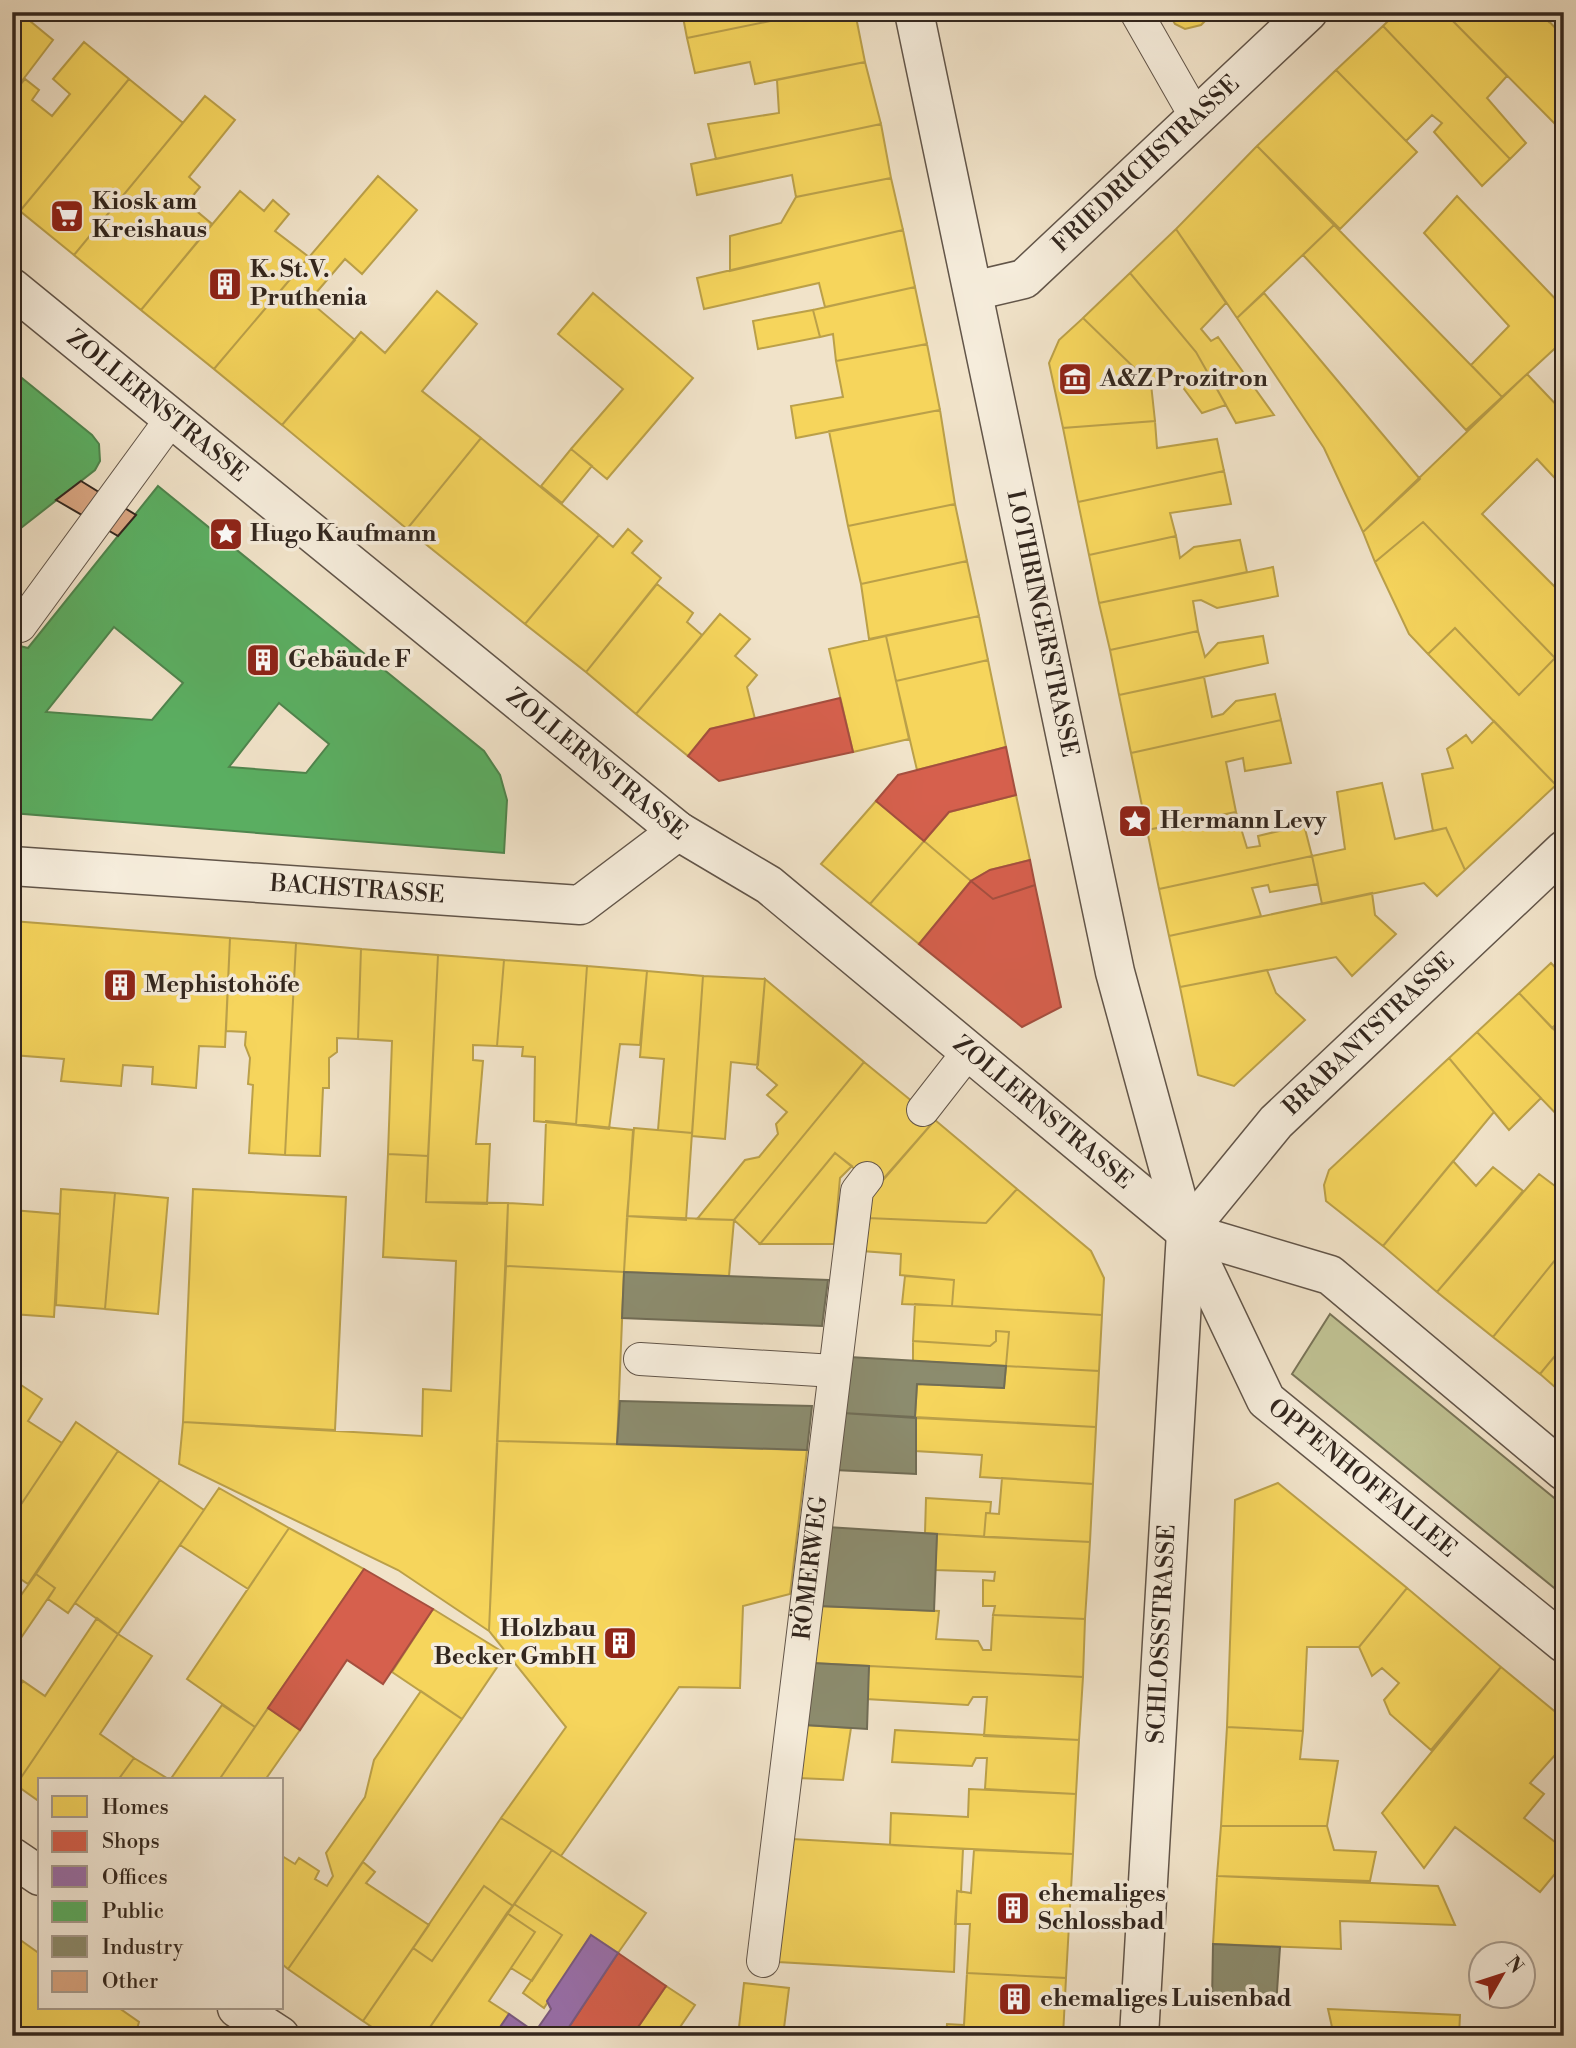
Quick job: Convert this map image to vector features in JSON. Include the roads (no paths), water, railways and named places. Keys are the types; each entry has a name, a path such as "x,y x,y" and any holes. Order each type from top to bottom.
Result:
{"street":[{"name":"LOTHRINGERSTRASSE","path":"914,12 1121,997 1186,1232"},
{"name":"FRIEDRICHSTRASSE","path":"972,291 1024,279 1308,12"},
{"name":"ZOLLERNSTRASSE","path":"12,288 678,831 769,886 1186,1232"},
{"name":"BACHSTRASSE","path":"12,866 580,905 678,831"},
{"name":"BRABANTSTRASSE","path":"1186,1232 1276,1122 1564,850"},
{"path":"1186,1232 1330,1275 1564,1471"},
{"name":"OPPENHOFFALLEE","path":"1186,1232 1266,1400 1564,1643"},
{"name":"SCHLOSSSTRASSE","path":"1139,2036 1186,1232"},
{"path":"12,1857 38,1875"},
{"path":"240,2010 279,2036"}],"lane":[{"path":"1136,12 1197,119"},
{"path":"12,618 20,626 172,418"},
{"path":"923,1110 969,1051"},
{"name":"RÖMERWEG","path":"764,1961 857,1191 867,1178"},
{"path":"640,1360 834,1371"}],"place":[{"name":"Kiosk am Kreishaus","path":"67,216"},
{"name":"K. St.V. Pruthenia","path":"225,284"},
{"name":"A&Z Prozitron","path":"1075,379"},
{"name":"Hugo Kaufmann","path":"226,534"},
{"name":"Gebäude F","path":"263,660"},
{"name":"Hermann Levy","path":"1135,821"},
{"name":"Mephistohöfe","path":"120,985"},
{"name":"Holzbau Becker GmbH","path":"620,1643"},
{"name":"ehemaliges Schlossbad","path":"1013,1908"},
{"name":"ehemaliges Luisenbad","path":"1015,1999"}]}
